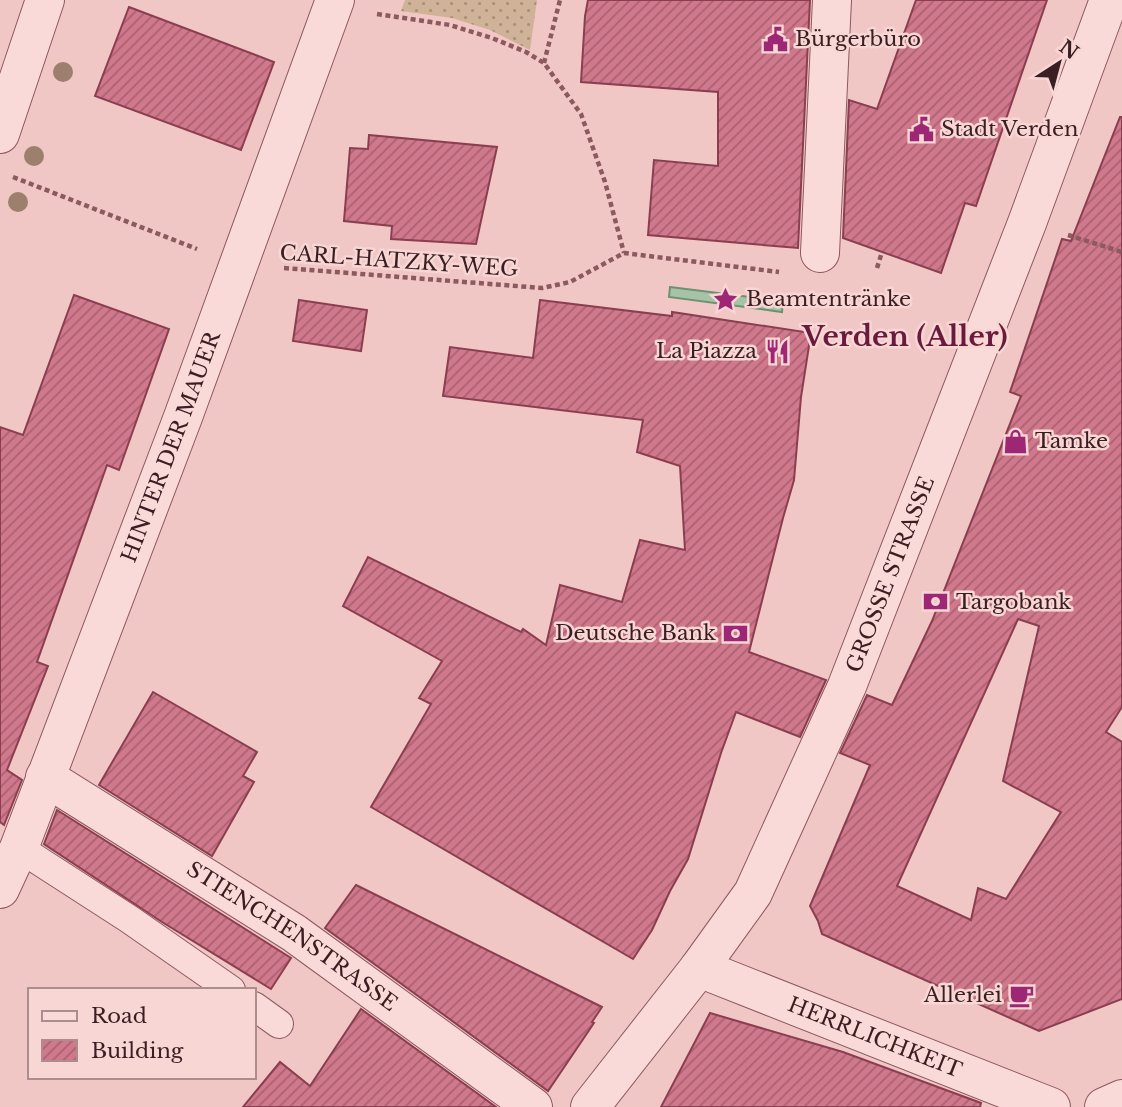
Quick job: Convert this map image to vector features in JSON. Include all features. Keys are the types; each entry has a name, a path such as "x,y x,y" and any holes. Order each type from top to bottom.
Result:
{"street":[{"path":"0,134 46,0"},
{"path":"806,263 832,0"},
{"name":"GROSSE STRASSE","path":"590,1107 699,968 753,893 847,686 1027,223 1109,0"},
{"name":"HINTER DER MAUER","path":"0,889 19,848 183,417 334,1"},
{"name":"STIENCHENSTRASSE","path":"45,777 295,933 533,1107"},
{"name":"HERRLICHKEIT","path":"699,968 1051,1107"},
{"path":"1104,1107 1122,1099"}],"lane":[{"path":"19,848 129,919 228,988"},
{"path":"256,1007 279,1024"}],"path":[{"path":"544,62 560,0"},
{"path":"334,1 386,16 450,25 492,38 544,62 581,114 605,182 624,253 806,263"},
{"name":"CARL-HATZKY-WEG","path":"9,175 237,265 542,288 570,282 624,253"},
{"path":"1027,223 1122,252"},
{"path":"877,268 883,252"}],"shaded area":[{"path":"405,0 537,0 530,50 490,30 452,18 401,11"},
{"name":"Beamtentränke","path":"670,287 783,301 782,312 669,297"}],"building":[{"path":"588,0 810,0 798,248 648,235 654,160 718,166 718,92 581,82"},
{"name":"Stadt Verden","path":"916,0 1047,0 976,206 965,203 941,273 843,238 849,100 877,109"},
{"path":"129,7 274,62 241,150 95,96"},
{"path":"1122,117 1122,707 1106,732 1122,742 1122,999 1039,1031 822,934 810,906 870,765 840,753 867,695 892,705 932,621 1021,396 1010,392 1062,239 1071,241","holes":["1018,619 1039,626 1003,781 1061,812 1006,899 978,888 971,920 897,886"]},
{"path":"369,135 497,147 476,244 391,239 392,226 344,221 350,148 368,149"},
{"path":"74,295 169,329 119,470 107,465 37,662 48,666 7,770 22,780 4,825 0,822 0,427 23,435"},
{"path":"299,300 367,310 361,351 293,341"},
{"path":"540,300 672,316 672,312 811,333 801,397 794,480 749,652 826,680 800,737 736,712 688,859 652,930 633,959 371,807 431,704 419,698 442,661 343,606 368,557 521,632 523,629 546,645 560,585 622,602 640,540 685,550 680,466 637,452 643,420 443,396 450,347 533,358"},
{"path":"153,692 257,752 243,776 254,782 212,856 99,785"},
{"path":"57,810 291,958 271,989 162,922 44,844"},
{"path":"356,885 602,1007 548,1091 325,928"},
{"path":"361,1009 496,1107 243,1107 280,1062 310,1086"},
{"path":"710,1013 843,1052 981,1103 980,1107 661,1107"}],"place":[{"name":"Bürgerbüro","path":"775,39"},
{"name":"Stadt Verden","path":"921,129"},
{"name":"Beamtentränke","path":"726,299"},
{"name":"La Piazza","path":"777,351"},
{"name":"Tamke","path":"1015,441"},
{"name":"Targobank","path":"936,602"},
{"name":"Deutsche Bank","path":"736,633"},
{"name":"Allerlei","path":"1022,995"}],"district":[{"name":"Verden (Aller)","path":"905,336"}]}
